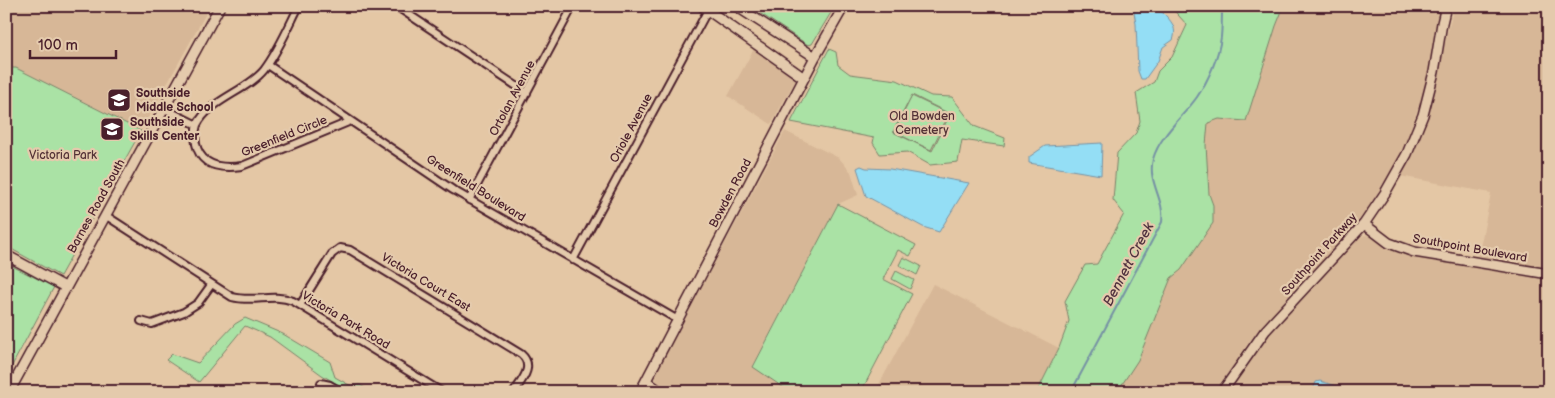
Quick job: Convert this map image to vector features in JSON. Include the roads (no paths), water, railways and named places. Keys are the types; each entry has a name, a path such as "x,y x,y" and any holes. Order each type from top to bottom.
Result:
{"main road":[{"name":"Barnes Road South","path":"9,392 220,6"},
{"path":"736,6 815,57"},
{"name":"Bowden Road","path":"640,392 815,57 844,6"},
{"name":"Southpoint Parkway","path":"1222,392 1265,331 1364,224 1386,193 1416,134 1434,72 1446,6"},
{"path":"707,8 804,78"},
{"name":"Southpoint Boulevard","path":"1364,224 1389,243 1414,252 1549,274"},
{"path":"6,255 65,287"},
{"path":"646,381 661,392"}],"street":[{"path":"165,109 197,125 202,117 258,77 268,66 299,6"},
{"path":"396,6 527,93"},
{"name":"Ortolan Avenue","path":"470,200 573,6"},
{"name":"Oriole Avenue","path":"573,260 707,8"},
{"name":"Greenfield Boulevard","path":"268,66 470,200 678,320"},
{"name":"Greenfield Circle","path":"197,125 196,142 200,155 214,166 229,168 253,162 351,121"},
{"name":"Victoria Park Road","path":"105,215 232,297 255,300 281,297 300,305 442,392"},
{"name":"Victoria Court East","path":"300,305 332,254 340,248 350,250 525,357 527,362 526,372 514,392"},
{"path":"141,321 152,324 184,312 198,303 211,285"},
{"path":"321,383 330,385 342,392"}],"water":[{"path":"1133,6 1156,6 1170,21 1174,29 1173,40 1163,47 1158,61 1145,79 1141,79 1138,71 1136,24"},
{"path":"1102,143 1101,175 1029,163 1029,157 1045,146"},
{"path":"861,166 890,169 969,183 939,232 923,227 866,196 857,168"},
{"path":"1320,381 1357,392 1312,392 1316,382"}],"waterway":[{"name":"Bennett Creek","path":"1071,392 1162,222 1161,206 1152,175 1153,159 1161,142 1197,97 1209,76 1220,44 1222,6"}],"place":[{"name":"Southside Middle School","path":"119,100"},
{"name":"Southside Skills Center","path":"112,129"}],"park label":[{"name":"Old Bowden Cemetery","path":"922,123"},
{"name":"Victoria Park","path":"63,155"}]}
